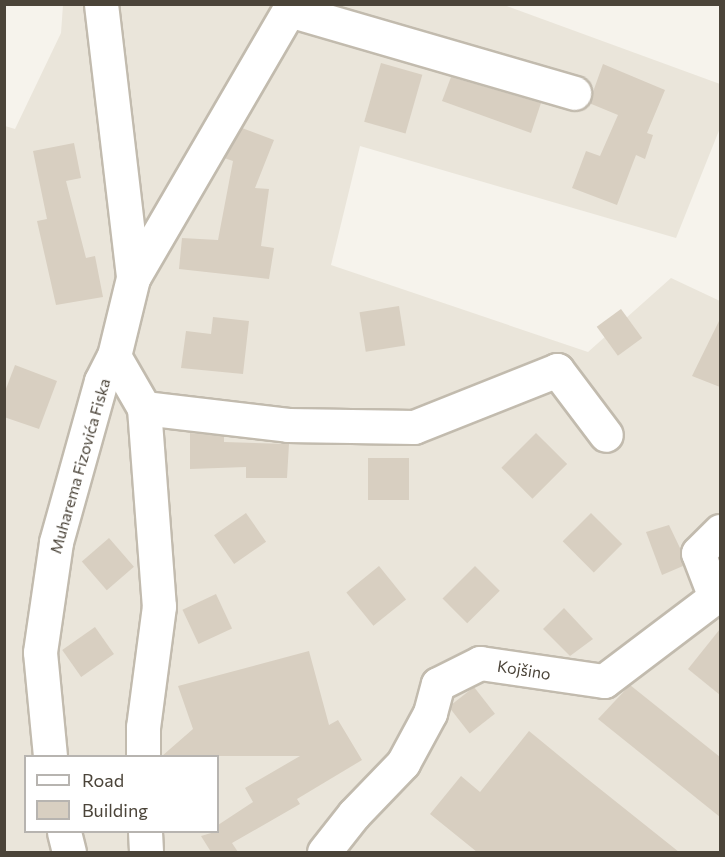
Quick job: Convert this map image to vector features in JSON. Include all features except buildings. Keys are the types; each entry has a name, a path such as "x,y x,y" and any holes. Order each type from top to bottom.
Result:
{"street":[{"name":"Muharema Fizovića Fiska","path":"50,755 40,652 56,542 101,381 114,356 133,278 101,4"},
{"path":"133,278 291,7 574,93"},
{"name":"Muharema Fizovića Fiska","path":"114,356 144,408 159,606 143,727 144,755"},
{"path":"144,408 288,425 414,427 557,370 606,435"},
{"path":"718,599 698,553 720,531"},
{"name":"Kojšino","path":"324,852 354,814 403,763 430,713 438,684 480,663 604,681 718,599"},
{"path":"64,833 69,852"},
{"path":"145,833 146,852"}],"shaded area":[{"path":"63,5 504,5 720,84 720,128 676,238 360,146 331,265 588,352 671,278 720,301 720,852 5,852 5,126 15,129 61,33"}]}
